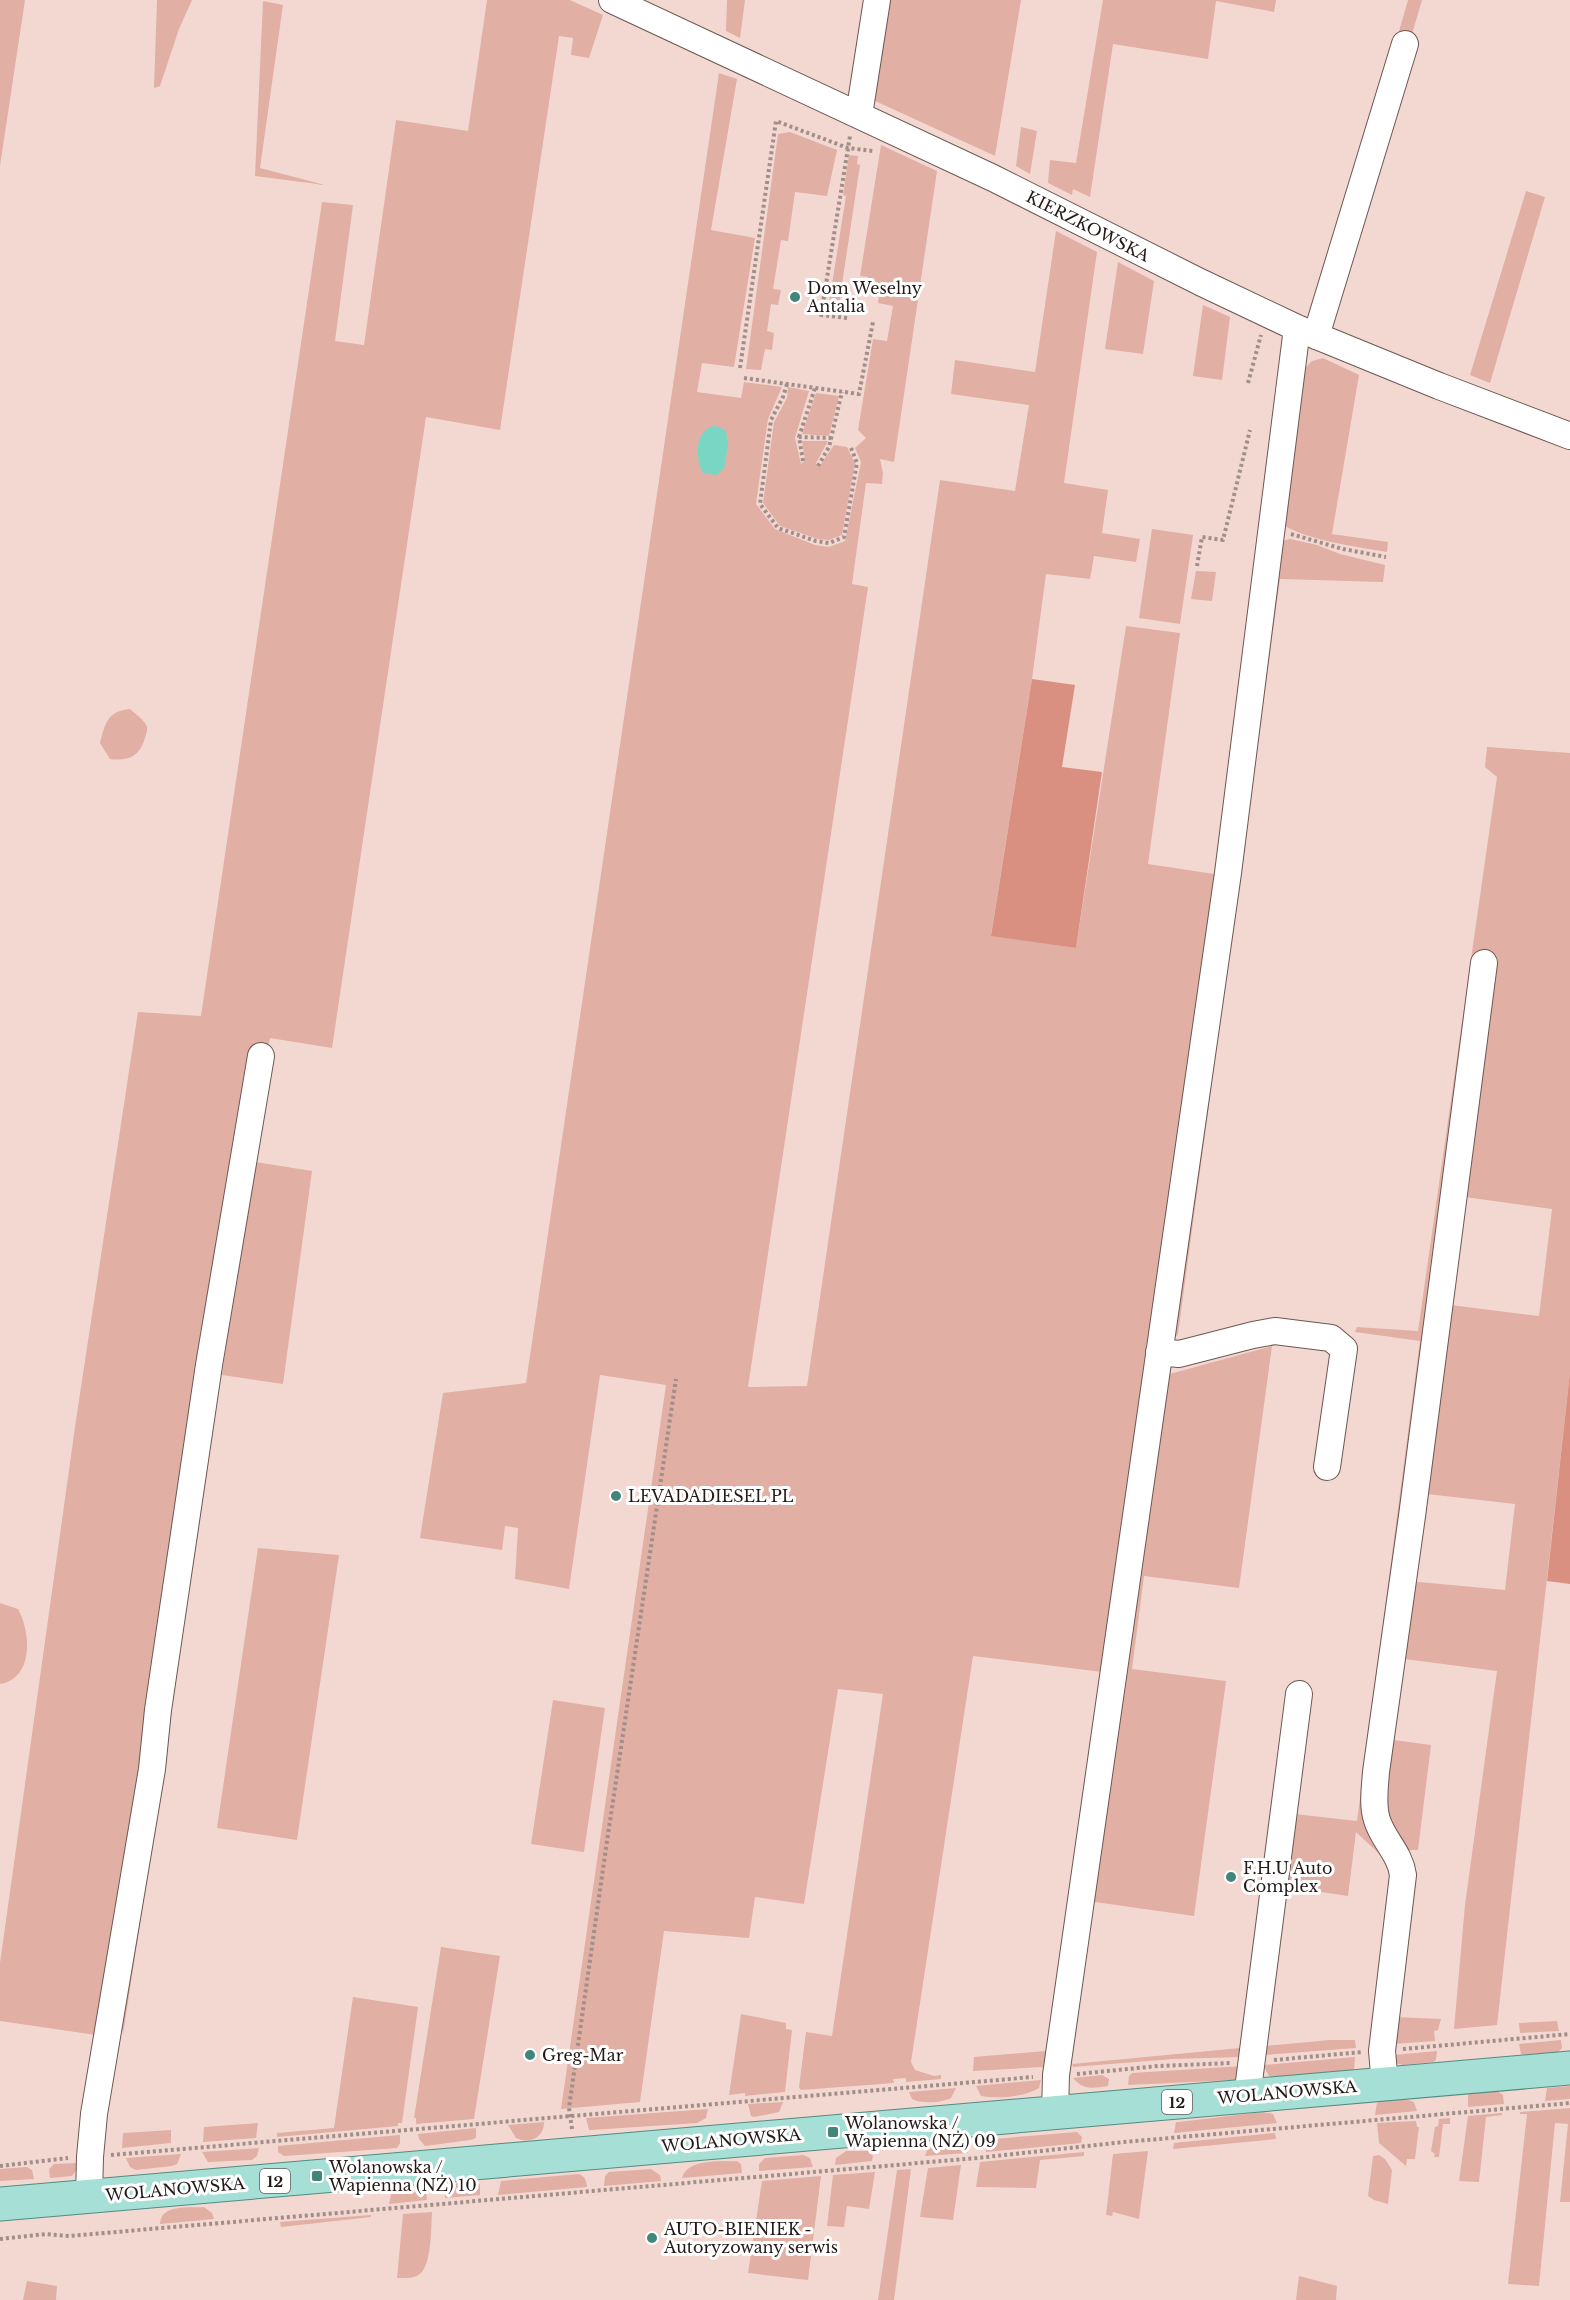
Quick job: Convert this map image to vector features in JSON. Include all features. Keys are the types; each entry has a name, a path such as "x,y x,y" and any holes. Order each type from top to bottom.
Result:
{"main road":[{"name":"WOLANOWSKA","path":"0,2204 1570,2068"}],"street":[{"name":"KIERZKOWSKA","path":"612,0 855,123 993,178 1200,282 1307,332 1570,436"},
{"path":"855,123 877,0"},
{"path":"1055,2113 1056,2075 1228,873 1271,531 1307,332 1405,44"},
{"path":"1385,2084 1382,2051 1403,1875 1401,1863 1377,1820 1376,1772 1414,1505 1484,963"},
{"path":"89,2197 94,2114 152,1769 158,1710 209,1365 261,1056"},
{"path":"1159,1352 1179,1354 1253,1335 1275,1332 1331,1338 1344,1349 1327,1467"},
{"path":"1247,2097 1299,1694"}],"path":[{"path":"740,368 776,121 848,148 873,151"},
{"path":"847,318 822,315 848,148 855,123"},
{"path":"744,378 859,394 873,322"},
{"path":"1248,383 1262,331"},
{"path":"787,384 771,420 760,504 778,528 829,543 844,537 857,463 851,448"},
{"path":"803,461 799,437 815,388"},
{"path":"818,466 829,447 842,392"},
{"path":"1197,566 1202,537 1223,540 1250,430"},
{"path":"799,437 831,438"},
{"path":"1271,531 1299,535 1343,549 1386,558"},
{"path":"576,2154 569,2108 676,1379"},
{"path":"0,2166 1158,2066 1252,2062 1570,2034"},
{"path":"0,2239 29,2235 69,2236 368,2211 1570,2103"}],"shaded area":[{"path":"0,0 25,0 0,166"},
{"path":"157,0 192,0 179,29 160,86 154,88"},
{"path":"487,0 570,0 603,15 589,58 571,55 573,38 559,36 500,430 426,417 332,1048 270,1038 143,1738 96,2035 0,2021 0,1963 76,1420 138,1012 201,1016 322,202 353,205 335,341 364,345 396,120 468,131"},
{"path":"727,0 745,0 740,38 726,31"},
{"path":"888,0 1021,0 995,156 873,100"},
{"path":"1103,0 1276,0 1274,12 1216,1 1208,59 1113,44 1090,197 1073,189 1072,195 1048,183 1050,160 1076,163"},
{"path":"1408,0 1422,0 1410,41 1397,38"},
{"path":"263,1 283,5 260,168 325,185 255,176"},
{"path":"719,73 737,79 711,230 755,238 734,367 702,363 697,392 741,398 744,382 782,387 768,419 756,504 775,529 815,545 829,547 845,541 861,462 855,448 866,438 858,430 873,339 887,341 893,306 878,303 879,295 872,293 873,286 867,284 868,277 860,276 881,145 937,171 894,462 880,459 883,473 882,484 866,483 852,584 868,587 748,1387 807,1386 940,480 1015,491 1029,405 951,394 955,360 1035,372 1056,231 1097,252 1064,483 1108,490 1102,533 1140,539 1136,562 1094,556 1090,579 1046,574 1032,679 991,935 1076,948 1126,626 1180,633 1148,864 1214,874 1216,887 1102,1672 973,1656 911,2062 915,2070 934,2076 941,2075 941,2079 906,2082 906,2078 893,2079 894,2083 801,2090 799,2087 806,2032 832,2036 883,1694 838,1689 804,1904 755,1897 749,1938 664,1931 640,2102 561,2109 666,1385 600,1375 569,1589 515,1579 518,1528 505,1526 502,1550 420,1538 443,1393 526,1383"},
{"path":"1021,127 1037,131 1030,174 1016,166"},
{"path":"790,132 837,150 827,196 795,192 788,241 781,240 773,289 781,290 778,305 771,304 767,331 774,333 772,350 765,349 761,370 746,369 778,134"},
{"path":"849,155 858,156 857,164 860,165 839,304 829,303 846,196 843,195"},
{"path":"1526,191 1545,197 1490,383 1470,375"},
{"path":"1118,262 1154,281 1143,354 1105,349"},
{"path":"1203,305 1230,317 1222,380 1193,376"},
{"path":"1323,358 1359,375 1332,534 1388,542 1387,552 1318,539 1282,524 1301,372 1312,361"},
{"path":"788,387 809,391 795,438 801,464 805,460 802,441 828,441 816,463 819,467 834,445 847,447 855,463 842,535 829,540 818,539 780,526 763,503 774,422 787,398"},
{"path":"816,393 839,396 829,436 802,434"},
{"path":"1152,529 1193,535 1180,624 1139,618"},
{"path":"1290,539 1385,565 1383,582 1280,579 1178,1334 1171,1343 1281,541"},
{"path":"1196,571 1216,572 1212,601 1191,599"},
{"path":"1032,679 1075,685 1062,767 1102,772 1076,948 991,936"},
{"path":"130,709 146,724 144,741 135,755 110,759 100,743 106,724 116,712"},
{"path":"1487,747 1570,753 1570,1372 1497,2025 1454,2029 1465,1905 1497,1671 1397,1658 1408,1581 1505,1590 1515,1504 1427,1494 1421,1547 1412,1546 1451,1305 1539,1316 1552,1209 1465,1197 1370,1792 1390,1864 1356,1832 1348,1896 1287,1887 1295,1814 1357,1821 1420,1341 1355,1332 1357,1327 1418,1331 1497,777 1485,767"},
{"path":"250,1161 312,1171 283,1384 222,1375"},
{"path":"1272,1346 1239,1588 1144,1576 1132,1669 1226,1681 1194,1916 1088,1901 1166,1375"},
{"path":"1570,1372 1570,1584 1547,1581"},
{"path":"258,1548 339,1555 297,1840 217,1828"},
{"path":"0,1603 18,1609 25,1630 27,1653 19,1673 11,1680 0,1684"},
{"path":"553,1700 605,1708 584,1852 531,1844"},
{"path":"1386,1739 1431,1745 1418,1850 1405,1850 1384,1821"},
{"path":"156,1819 123,2035 122,2025"},
{"path":"441,1947 500,1956 474,2119 416,2124 416,2118 414,2118"},
{"path":"353,1997 418,2007 402,2123 398,2123 398,2126 277,2137 277,2133 334,2128"},
{"path":"741,2014 786,2023 786,2029 792,2030 785,2092 745,2096 745,2093 729,2095"},
{"path":"1395,2017 1441,2019 1438,2030 1434,2031 1435,2041 1393,2044"},
{"path":"1557,2021 1559,2031 1520,2033 1519,2023"},
{"path":"1355,2040 1356,2048 1264,2055 1265,2046"},
{"path":"1561,2040 1562,2048 1558,2052 1521,2054 1519,2044"},
{"path":"1240,2048 1242,2057 1173,2059 1073,2067 1072,2064"},
{"path":"1046,2051 1043,2067 973,2071 974,2057"},
{"path":"1437,2051 1436,2060 1433,2062 1403,2065 1395,2063 1394,2055"},
{"path":"1355,2057 1354,2070 1277,2077 1269,2076 1263,2065"},
{"path":"1243,2066 1241,2078 1235,2080 1128,2085 1129,2076 1132,2073"},
{"path":"1102,2075 1109,2079 1108,2086 1085,2087 1073,2078"},
{"path":"1041,2080 1039,2088 1011,2096 981,2096 976,2086"},
{"path":"1570,2086 1570,2099 1545,2101 1547,2088"},
{"path":"956,2088 951,2098 937,2102 916,2101 912,2099 909,2092"},
{"path":"1497,2091 1503,2095 1504,2104 1468,2107 1468,2095"},
{"path":"1388,2099 1414,2102 1417,2111 1375,2115 1377,2103"},
{"path":"783,2102 779,2112 754,2117 751,2116 748,2104"},
{"path":"1570,2108 1570,2202 1560,2202 1568,2124 1555,2123 1539,2286 1508,2284 1527,2114 1520,2114 1520,2112"},
{"path":"708,2109 706,2118 697,2123 589,2130 586,2118"},
{"path":"1262,2112 1273,2114 1277,2123 1174,2133 1176,2122"},
{"path":"1502,2113 1502,2115 1486,2117 1479,2182 1459,2181 1468,2116"},
{"path":"1450,2118 1450,2124 1443,2124 1439,2157 1434,2157 1435,2154 1431,2151 1435,2127 1438,2126 1439,2119"},
{"path":"1416,2121 1419,2127 1415,2159 1407,2159 1406,2166 1379,2143 1377,2123"},
{"path":"544,2122 542,2132 531,2140 516,2138 508,2125"},
{"path":"258,2123 256,2138 203,2142 204,2127"},
{"path":"476,2128 476,2138 425,2146 418,2134"},
{"path":"171,2130 171,2143 122,2148 123,2133"},
{"path":"1077,2132 1082,2137 1081,2143 986,2152 986,2144 993,2139"},
{"path":"1275,2133 1276,2139 1173,2149 1174,2143"},
{"path":"400,2135 397,2148 284,2156 278,2152 278,2146"},
{"path":"968,2143 968,2153 925,2156 929,2145"},
{"path":"259,2148 257,2156 252,2160 208,2162 202,2152"},
{"path":"846,2151 868,2151 873,2156 872,2161 835,2165 836,2158"},
{"path":"1148,2151 1139,2219 1113,2212 1112,2216 1106,2215 1113,2154"},
{"path":"1084,2152 1084,2156 1040,2160 1036,2188 976,2187 980,2162"},
{"path":"181,2154 177,2164 172,2166 136,2170 130,2167 126,2158"},
{"path":"803,2155 810,2158 813,2167 759,2171 759,2164 765,2158"},
{"path":"1379,2155 1385,2159 1392,2170 1388,2204 1368,2196 1373,2156"},
{"path":"737,2161 741,2164 742,2173 682,2178 685,2172 698,2164"},
{"path":"78,2163 78,2168 72,2176 50,2178 49,2169 54,2164"},
{"path":"961,2165 953,2220 920,2217 928,2168"},
{"path":"27,2167 32,2170 34,2179 0,2181 0,2169"},
{"path":"651,2169 660,2175 661,2181 604,2186 605,2176 609,2172"},
{"path":"911,2169 894,2300 878,2300 897,2170"},
{"path":"875,2172 869,2209 847,2206 844,2227 827,2226 833,2175"},
{"path":"579,2174 586,2181 587,2187 498,2195 501,2181"},
{"path":"821,2176 808,2280 748,2273 762,2181"},
{"path":"475,2182 480,2184 480,2195 445,2198 445,2191 449,2184"},
{"path":"426,2189 427,2200 389,2204 392,2190"},
{"path":"204,2207 212,2213 214,2219 160,2224 165,2213 170,2210"},
{"path":"432,2212 430,2245 424,2269 415,2277 397,2278 403,2214"},
{"path":"371,2215 371,2217 281,2227 280,2222"},
{"path":"1299,2276 1337,2286 1336,2300 1296,2300"},
{"path":"27,2281 57,2286 56,2300 23,2300"}],"water":[{"path":"712,426 726,431 728,445 724,469 716,475 703,473 698,461 699,440 706,429"}],"place":[{"name":"Dom Weselny Antalia","path":"795,297"},
{"name":"LEVADADIESEL PL","path":"616,1496"},
{"name":"F.H.U Auto Complex","path":"1231,1877"},
{"name":"Greg-Mar","path":"530,2055"},
{"name":"Wolanowska / Wapienna (NŻ) 09","path":"833,2132"},
{"name":"Wolanowska / Wapienna (NŻ) 10","path":"317,2176"},
{"name":"AUTO-BIENIEK - Autoryzowany serwis","path":"652,2238"}]}
